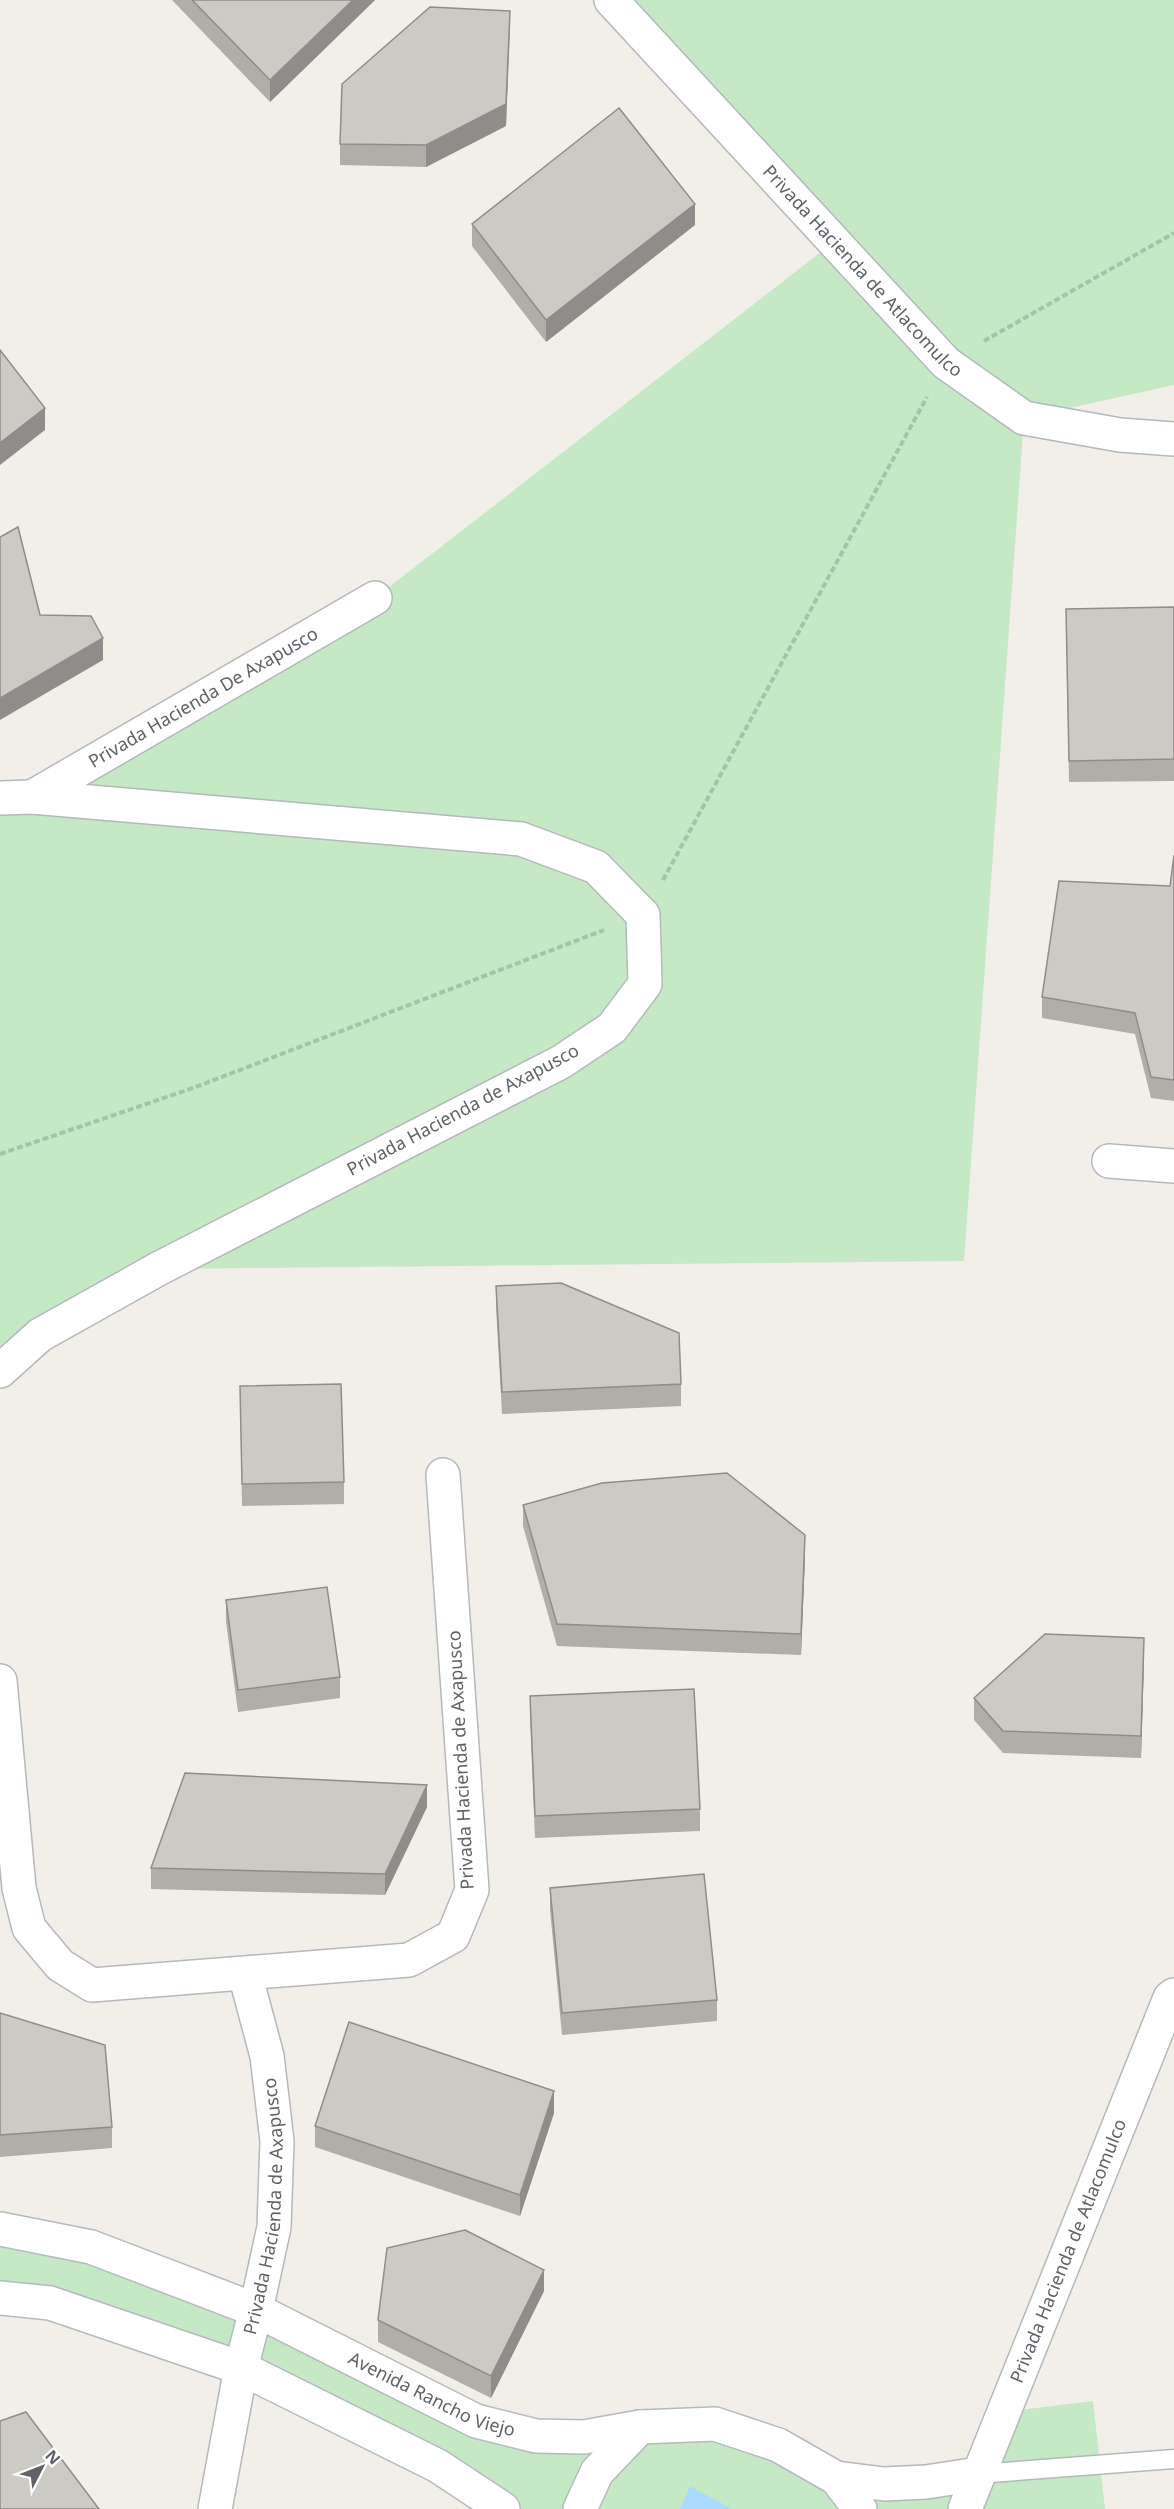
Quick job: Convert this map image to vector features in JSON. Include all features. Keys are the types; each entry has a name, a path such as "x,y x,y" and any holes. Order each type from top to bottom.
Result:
{"street":[{"name":"Privada Hacienda de Atlacomulco","path":"611,0 946,363 1024,418 1120,435 1174,439"},
{"name":"Privada Hacienda De Axapusco","path":"32,797 375,598"},
{"path":"0,798 32,797 521,839 596,867 643,915"},
{"name":"Privada Hacienda de Axapusco","path":"0,1371 40,1335 158,1269 561,1062 612,1028 645,984 643,915"},
{"path":"1109,1161 1174,1166"},
{"name":"Privada Hacienda de Axapusco","path":"0,1681 19,1888 29,1928 60,1965 92,1985 409,1960 453,1936 472,1890 443,1475"},
{"name":"Privada Hacienda de Axapusco","path":"215,2509 241,2368 273,2227 277,2141 267,2056 245,1974"},
{"name":"Privada Hacienda de Atlacomulco","path":"965,2509 1170,1998 1174,1995"},
{"name":"Avenida Rancho Viejo","path":"0,2229 91,2247 256,2310 476,2421 536,2436 584,2437 640,2427 715,2424 778,2445 836,2478 860,2509"},
{"path":"0,2298 50,2303 241,2368 438,2466 502,2509"},
{"path":"580,2509 597,2472 640,2427"},
{"path":"836,2478 884,2484 926,2482 978,2474"}],"lane":[{"path":"978,2474 1174,2459"}],"path":[{"path":"0,1154 193,1088 643,915 946,363 1174,232"}],"green space":[{"path":"611,0 1174,0 1174,385 1024,418 964,1261 158,1269 0,1371 0,798 375,598 834,242"},
{"path":"0,2229 91,2247 476,2421 715,2424 836,2478 978,2474 1003,2412 1093,2401 1105,2509 503,2509 241,2368 0,2298"}],"water":[{"path":"690,2486 732,2509 680,2509"}],"building":[{"path":"192,0 353,0 270,80"},
{"path":"430,7 510,11 506,104 426,145 340,144 342,84"},
{"path":"619,108 695,204 546,320 472,224"},
{"path":"0,350 45,408 0,443"},
{"path":"18,527 40,615 91,616 103,638 0,698 0,537"},
{"path":"1174,607 1174,759 1069,761 1066,609"},
{"path":"1174,855 1174,1080 1151,1077 1135,1013 1042,997 1059,881 1170,886"},
{"path":"561,1283 679,1333 681,1384 502,1392 496,1286"},
{"path":"341,1384 344,1482 242,1484 240,1386"},
{"path":"727,1473 805,1535 801,1634 557,1624 523,1505 602,1483"},
{"path":"327,1587 340,1677 238,1690 226,1600"},
{"path":"1045,1634 1144,1638 1141,1736 1003,1731 974,1698"},
{"path":"694,1689 700,1809 535,1816 530,1696"},
{"path":"185,1773 427,1785 385,1874 151,1868"},
{"path":"704,1874 717,2000 562,2013 550,1888"},
{"path":"0,2013 105,2045 112,2127 0,2135"},
{"path":"349,2022 554,2091 520,2195 315,2126"},
{"path":"465,2230 544,2270 491,2376 378,2320 387,2248"},
{"path":"26,2412 99,2509 0,2509 0,2421"}]}
